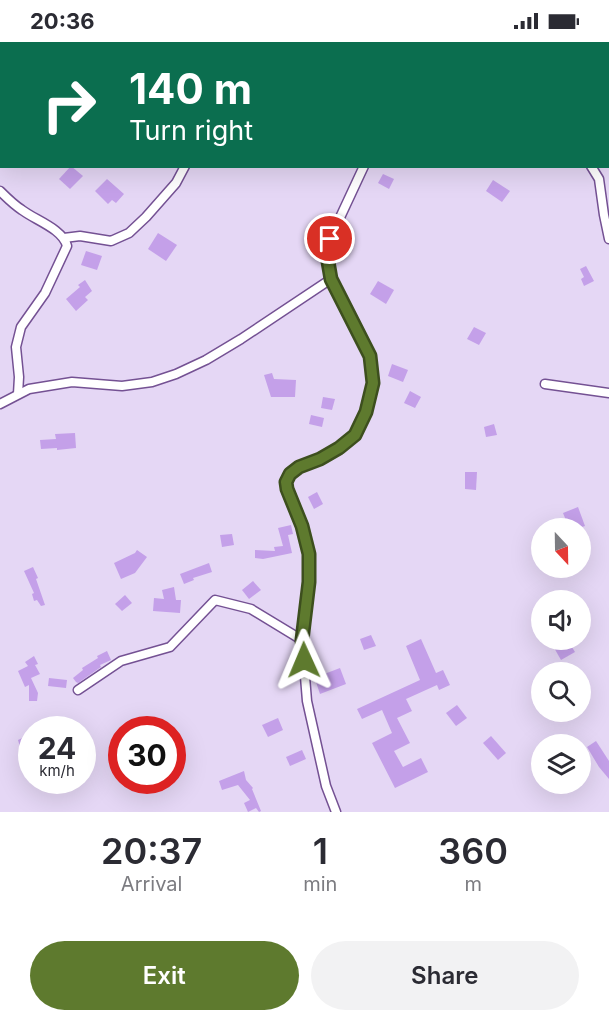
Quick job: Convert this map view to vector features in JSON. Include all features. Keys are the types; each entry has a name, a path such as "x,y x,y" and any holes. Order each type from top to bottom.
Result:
{"street":[{"path":"64,238 80,236 111,241 129,233 146,218 176,183 184,168"},
{"path":"336,812 326,786 307,701 302,640 309,582 309,554 302,526 286,482 290,474 299,467 320,459 355,435 366,412 373,383 370,356 331,279 327,256 330,239 363,168"},
{"path":"592,168 599,178 609,239"},
{"path":"0,191 21,210 61,234 66,246 45,293 21,327 16,347 18,394"},
{"path":"0,405 29,389 72,382 122,386 152,382 176,374 242,339 331,279"},
{"path":"544,384 609,393"},
{"path":"78,690 121,661 170,646 215,600 251,609 302,640"}],"building":[{"path":"69,168 73,168 83,176 70,189 59,179"},
{"path":"383,174 394,179 389,189 378,183"},
{"path":"107,179 124,194 116,203 112,200 108,204 95,191"},
{"path":"493,180 510,191 502,202 486,191"},
{"path":"158,233 177,245 166,261 148,249"},
{"path":"86,251 102,256 97,270 81,265"},
{"path":"586,266 594,281 584,286 581,279 584,277 580,269"},
{"path":"85,280 92,291 85,297 88,300 76,311 66,299"},
{"path":"378,281 394,290 386,304 370,294"},
{"path":"474,327 486,333 479,345 467,339"},
{"path":"392,364 408,370 403,382 388,376"},
{"path":"272,373 274,379 296,380 295,397 271,397 264,375"},
{"path":"410,391 421,397 415,408 404,403"},
{"path":"323,397 335,399 332,410 321,408"},
{"path":"311,415 324,418 322,427 309,424"},
{"path":"494,424 497,435 486,437 484,427"},
{"path":"75,433 76,448 41,449 40,440 56,439 55,434"},
{"path":"465,472 477,472 476,490 465,489"},
{"path":"317,492 323,504 314,509 308,497"},
{"path":"578,507 582,518 565,518 563,513"},
{"path":"291,525 293,534 288,535 292,553 263,559 255,558 255,550 275,551 274,547 283,546 278,528"},
{"path":"232,534 234,545 222,547 220,535"},
{"path":"137,550 147,557 135,573 121,579 114,563"},
{"path":"209,563 212,572 193,578 194,580 184,584 180,574"},
{"path":"33,567 45,605 41,606 37,600 34,601 32,594 34,593 24,571"},
{"path":"253,581 261,590 249,599 242,590"},
{"path":"174,587 176,600 181,600 180,613 153,611 154,598 164,599 162,590"},
{"path":"125,595 132,603 122,611 115,604"},
{"path":"371,635 376,646 364,650 360,639"},
{"path":"421,639 436,673 443,670 450,685 439,690 437,685 406,699 412,711 397,718 410,743 394,751 403,767 421,758 428,772 395,788 372,743 392,733 382,710 362,719 357,709 420,680 406,646"},
{"path":"555,650 574,650 575,652 561,660"},
{"path":"107,651 111,660 100,665 101,667 78,683 76,682 73,678 83,670 82,668"},
{"path":"34,656 38,664 35,665 40,674 31,678 38,693 37,701 29,701 29,685 25,687 18,671 28,666 25,662"},
{"path":"318,663 319,676 340,668 346,684 320,694 313,673 311,673 311,664"},
{"path":"49,678 67,680 66,688 48,686"},
{"path":"457,705 467,718 456,726 446,713"},
{"path":"278,718 283,730 268,737 262,725"},
{"path":"491,736 506,753 498,760 483,743"},
{"path":"596,741 609,761 609,779 591,754 591,744"},
{"path":"302,750 306,759 290,766 286,757"},
{"path":"244,771 246,780 253,788 261,811 259,812 256,808 248,812 244,803 250,800 238,785 222,790 219,781"}],"route":[{"path":"304,660 302,640 309,582 309,554 302,526 286,482 290,474 299,467 320,459 355,435 366,412 373,383 370,356 331,279 327,256 330,239"}]}
